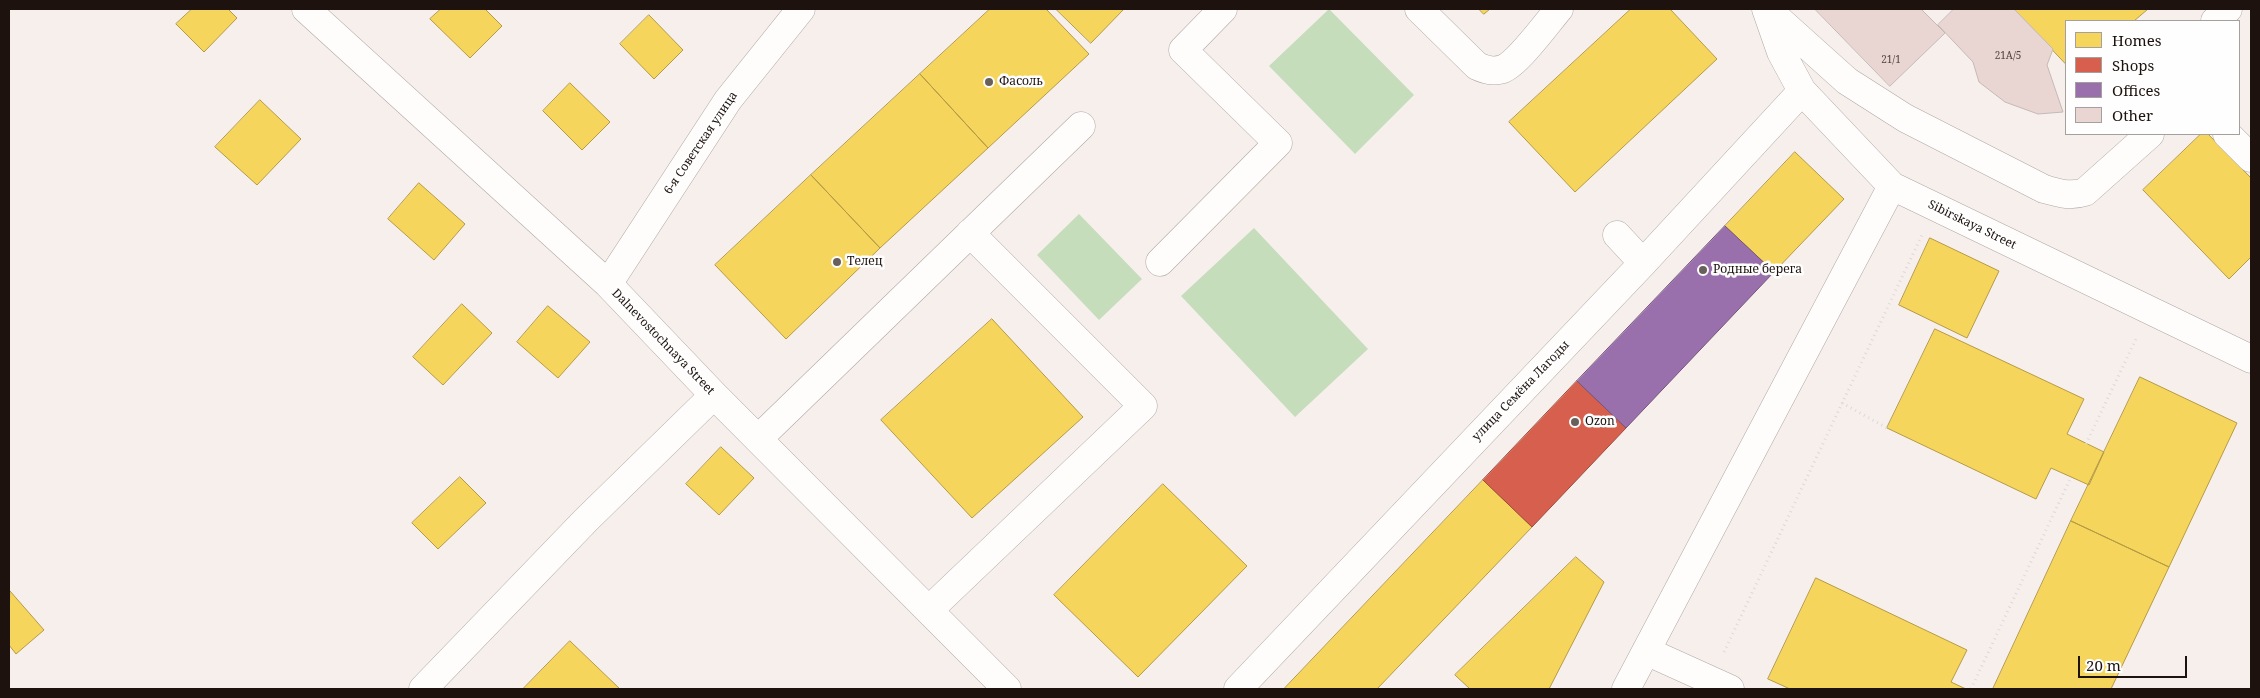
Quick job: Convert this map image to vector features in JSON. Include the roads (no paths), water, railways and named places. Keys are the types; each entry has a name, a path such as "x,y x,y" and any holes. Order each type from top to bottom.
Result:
{"street":[{"name":"Dalnevostochnaya Street","path":"306,9 608,284 714,395 759,438 1007,689"},
{"name":"6-я Советская улица","path":"608,284 728,100 801,9"},
{"path":"1160,262 1278,143 1182,50 1223,9"},
{"path":"1419,9 1477,66 1495,71 1512,64 1559,9"},
{"path":"2216,20 2228,9"},
{"path":"1768,10 1847,80 1905,118 2044,188 2058,193 2074,195 2085,192 2149,135"},
{"name":"Sibirskaya Street","path":"1768,10 1781,52 1802,91 1892,186 2251,359"},
{"name":"улица Семёна Лагоды","path":"1238,689 1643,263 1802,91"},
{"path":"759,438 1081,126"},
{"path":"2228,135 2251,158"},
{"path":"1626,689 1892,186"},
{"path":"928,610 1143,406 970,233"},
{"path":"1617,235 1643,263"},
{"path":"424,689 586,520 714,395"},
{"path":"1646,651 1720,685"}],"place":[{"name":"Фасоль","path":"989,82"},
{"name":"Телец","path":"837,262"},
{"name":"Родные берега","path":"1703,270"},
{"name":"Ozon","path":"1575,422"}]}
